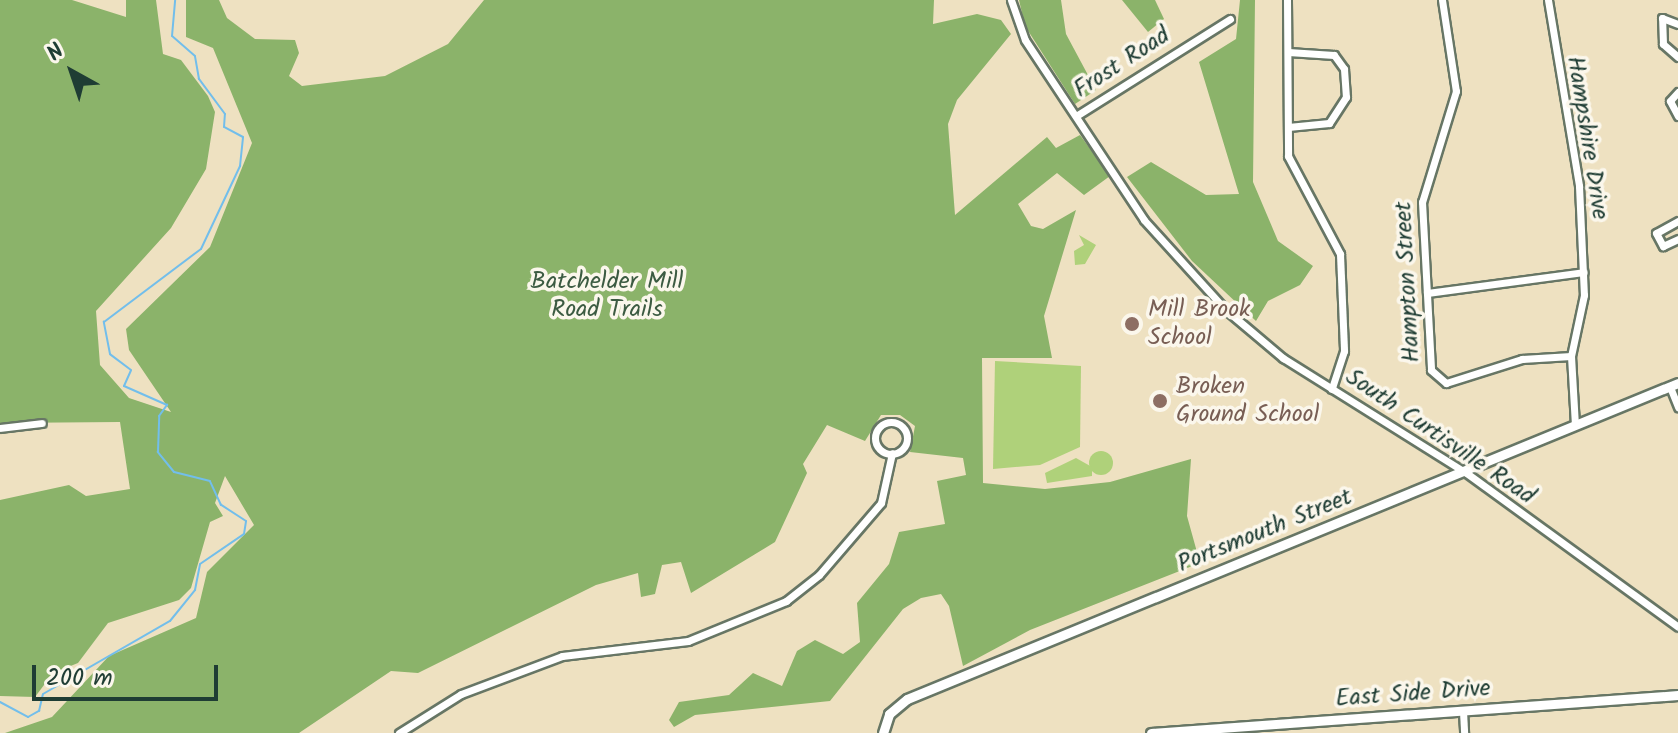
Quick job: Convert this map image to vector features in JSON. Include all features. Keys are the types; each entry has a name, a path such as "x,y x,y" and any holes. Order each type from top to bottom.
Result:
{"street":[{"name":"South Curtisville Road","path":"1011,0 1025,40 1161,242 1236,320 1332,389 1465,472 1678,627"},
{"path":"1287,0 1288,127 1294,176 1340,254 1344,351 1332,389"},
{"name":"Hampton Street","path":"1442,0 1456,91 1423,192 1431,370 1439,382 1522,359 1571,356"},
{"name":"Hampshire Drive","path":"1548,0 1579,186 1584,272 1571,356 1575,425"},
{"path":"1678,24 1662,18 1663,44 1678,58"},
{"name":"Frost Road","path":"1076,116 1230,19"},
{"path":"1288,52 1334,55 1346,87 1337,119 1288,127"},
{"path":"1678,92 1670,101 1678,116"},
{"path":"1678,221 1656,233 1663,246 1678,239"},
{"path":"1427,293 1584,272"},
{"path":"1674,385 1678,407"},
{"name":"Portsmouth Street","path":"883,733 889,714 907,699 1674,385"},
{"path":"399,733 461,694 562,656 688,641 786,601 819,575 881,503 892,453 907,439 891,422 875,436 879,449 892,453"},
{"path":"0,428 42,423"},
{"name":"East Side Drive","path":"1151,733 1678,695"},
{"path":"1463,711 1464,733"}],"green space":[{"name":"Batchelder Mill Road Trails","path":"0,0 72,0 126,17 126,0 156,0 163,54 181,60 208,96 215,112 206,169 171,228 96,311 100,365 129,398 171,412 129,350 126,329 210,247 252,143 213,48 186,37 186,0 219,0 227,18 255,39 295,40 299,53 289,76 302,86 385,76 448,44 484,0 934,0 933,24 977,14 1001,20 1011,34 957,100 948,124 955,215 1047,137 1056,148 1080,135 1110,176 1084,195 1057,173 1018,204 1031,226 1043,229 1076,210 1044,316 1052,358 982,358 983,483 1045,489 1110,482 1191,459 1187,516 1200,563 1030,630 963,666 949,606 941,594 921,598 903,609 830,701 695,715 674,727 669,720 679,702 729,695 753,673 782,686 797,651 815,640 843,654 860,642 857,603 889,564 899,532 945,524 937,481 966,475 963,458 910,452 915,426 900,415 881,415 865,441 827,425 803,464 807,473 775,542 691,593 681,562 662,565 655,594 641,597 638,573 596,585 418,673 391,671 299,733 5,733 52,717 109,656 196,618 207,572 254,525 225,476 215,503 223,516 210,522 191,588 179,600 108,623 78,663 53,673 35,697 0,696 0,500 69,485 86,496 130,489 120,422 0,423"},
{"path":"1019,0 1061,0 1066,34 1096,90 1075,104 1025,26"},
{"path":"1122,0 1155,0 1164,19 1148,32"},
{"path":"1240,0 1255,0 1253,182 1278,241 1313,266 1300,285 1268,301 1256,321 1192,261 1127,177 1151,162 1206,195 1239,194 1199,62 1236,39"},
{"path":"1079,235 1096,245 1085,264 1075,265 1074,251 1084,245"},
{"path":"995,361 1081,366 1080,447 1040,465 993,469"},
{"path":"1101,451 1112,458 1113,463 1106,474 1101,475 1090,468 1089,463 1096,452"},
{"path":"1076,458 1092,467 1092,476 1047,483 1045,473"}],"waterway":[{"path":"0,702 28,717 39,711 43,694 170,621 195,590 200,564 244,534 246,521 221,505 210,481 174,472 158,452 159,416 167,405 124,386 131,370 110,354 104,322 201,249 240,166 243,137 224,127 225,114 199,79 195,56 172,36 175,0"}],"place":[{"name":"Mill Brook School","path":"1132,324"},
{"name":"Broken Ground School","path":"1160,401"}]}
